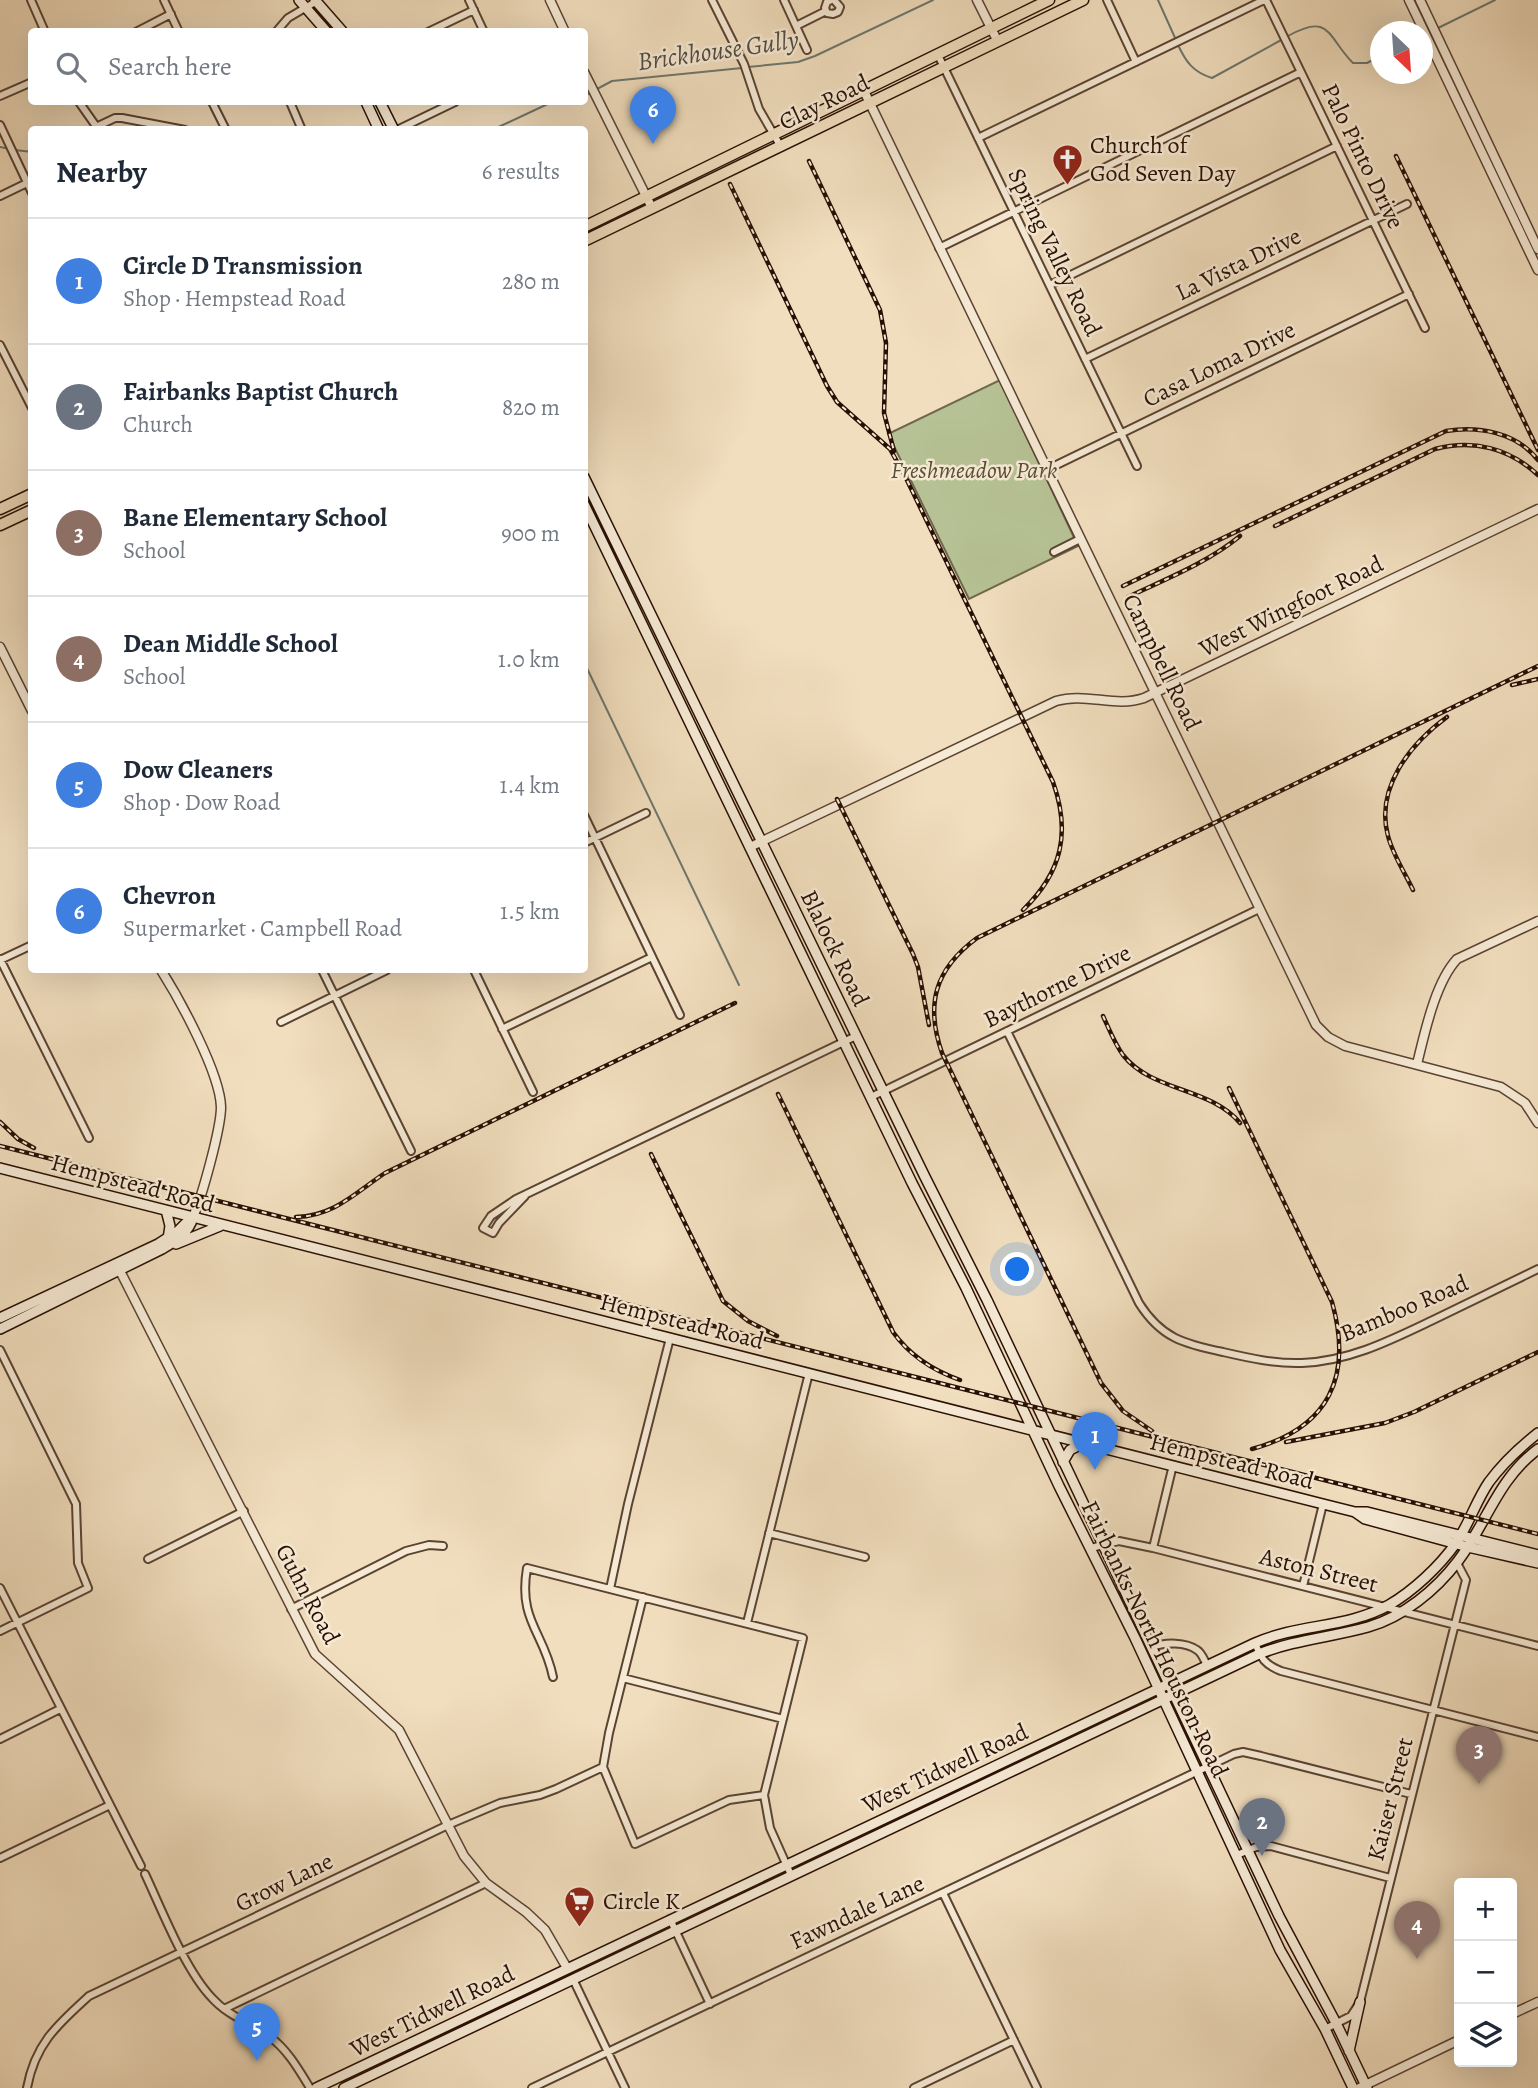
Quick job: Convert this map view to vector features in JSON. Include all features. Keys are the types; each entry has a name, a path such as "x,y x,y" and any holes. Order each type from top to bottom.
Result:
{"main road":[{"path":"317,0 340,28"},
{"name":"Clay Road","path":"588,225 1049,0"},
{"name":"Clay Road","path":"588,239 1083,0"},
{"path":"302,3 324,28"},
{"path":"367,105 377,126"},
{"path":"382,105 394,126"},
{"path":"805,120 808,133"},
{"name":"Blalock Road","path":"588,492 660,629 856,1036 1009,1345 1050,1436"},
{"path":"0,509 28,496"},
{"path":"0,525 28,512"},
{"name":"Blalock Road","path":"588,512 1034,1432"},
{"path":"613,562 624,556"},
{"path":"648,635 660,629"},
{"path":"682,707 694,701"},
{"path":"717,778 729,773"},
{"path":"799,948 812,942"},
{"name":"Hempstead Road","path":"0,1168 220,1226 1173,1465 1355,1512 1366,1519 1391,1522 1538,1563"},
{"path":"912,1183 925,1177"},
{"path":"166,1210 170,1226 169,1241"},
{"path":"0,1329 169,1241 192,1217"},
{"path":"169,1241 178,1245 220,1226"},
{"path":"956,1267 967,1261"},
{"path":"0,1318 118,1267"},
{"path":"996,1350 1009,1345"},
{"path":"1003,1423 1016,1418 1023,1408"},
{"name":"Fairbanks North Houston Road","path":"1034,1432 1159,1688 1292,1972 1361,2087"},
{"name":"West Tidwell Road","path":"316,2088 1206,1665 1289,1631 1362,1616 1387,1606 1412,1588 1458,1540 1497,1471 1538,1433"},
{"name":"Fairbanks North Houston Road","path":"1050,1436 1176,1694 1279,1916 1349,2051 1361,2087"},
{"path":"1063,1462 1070,1450 1082,1444"},
{"name":"West Tidwell Road","path":"344,2088 1259,1654 1290,1643 1371,1626 1403,1610 1421,1599 1457,1563 1504,1482 1538,1449"},
{"name":"Hempstead Road","path":"1470,1543 1538,1555"},
{"path":"1325,1624 1327,1637"},
{"path":"1135,1638 1147,1647 1153,1647"},
{"path":"1081,1726 1085,1738"},
{"path":"1004,1762 1012,1773"},
{"path":"933,1796 939,1807"},
{"path":"861,1829 866,1841"},
{"path":"729,1891 734,1902"},
{"path":"1267,1921 1279,1916"},
{"path":"1349,2051 1360,2002"},
{"path":"482,2009 487,2020"},
{"path":"395,2050 400,2062"}],"street":[{"path":"31,0 44,28"},
{"path":"164,0 177,28"},
{"path":"279,28 302,3 317,0"},
{"path":"469,0 482,28"},
{"path":"550,0 563,28"},
{"path":"712,0 744,64 759,108 781,147"},
{"path":"784,0 807,50"},
{"path":"834,1 839,9 830,14 825,5 834,1 847,0"},
{"path":"977,0 997,40"},
{"path":"1107,0 1136,62"},
{"path":"978,138 1265,0"},
{"name":"Palo Pinto Drive","path":"1265,0 1425,328"},
{"path":"1409,0 1419,21"},
{"path":"1420,0 1430,21"},
{"path":"436,28 474,10"},
{"path":"796,26 826,10"},
{"path":"144,28 171,15"},
{"path":"1433,27 1538,249"},
{"path":"1433,50 1538,270"},
{"name":"Spring Valley Road","path":"938,55 1137,466"},
{"path":"939,248 1301,72"},
{"path":"588,80 652,208"},
{"path":"0,96 28,84"},
{"name":"Campbell Road","path":"864,91 1313,1019 1328,1037 1345,1046 1501,1087 1525,1103 1538,1123"},
{"path":"81,105 96,126"},
{"path":"214,105 224,126"},
{"path":"290,105 300,126"},
{"path":"404,126 449,105"},
{"path":"100,126 114,118 164,126"},
{"path":"0,125 27,183 0,196"},
{"path":"1050,285 1337,146"},
{"name":"La Vista Drive","path":"1085,359 1407,204"},
{"name":"Casa Loma Drive","path":"1046,470 1409,294"},
{"path":"0,345 28,400"},
{"name":"West Wingfoot Road","path":"750,847 1056,701 1083,698 1138,701 1538,509"},
{"path":"1054,552 1080,539"},
{"path":"0,647 3,660 28,704"},
{"path":"588,841 646,813"},
{"path":"588,824 680,1015"},
{"name":"Baythorne Drive","path":"871,1097 1259,909"},
{"path":"1417,1064 1438,992 1449,967 1457,959 1538,921"},
{"path":"28,947 0,960 89,1138"},
{"path":"502,1028 652,957"},
{"path":"163,973 212,1070 220,1097 219,1121 192,1217"},
{"path":"323,973 411,1151"},
{"path":"281,1022 381,973"},
{"path":"475,973 533,1093"},
{"name":"Bamboo Road","path":"1007,1031 1139,1303 1160,1330 1170,1337 1263,1360 1301,1363 1320,1361 1380,1345 1538,1269"},
{"path":"525,1196 504,1218 494,1234 482,1228 503,1206 856,1036"},
{"name":"Guhn Road","path":"118,1267 315,1654 399,1730 464,1856 486,1882 535,1919 545,1930 567,1968"},
{"path":"610,1588 628,1504 670,1338"},
{"path":"0,1349 76,1504 78,1563 88,1588 0,1631"},
{"path":"747,1623 809,1373"},
{"path":"1153,1548 1173,1465"},
{"path":"1303,1586 1323,1504"},
{"path":"148,1559 243,1511"},
{"path":"769,1533 865,1557"},
{"name":"Aston Street","path":"1091,1548 1119,1541 1153,1548 1538,1646"},
{"path":"292,1609 406,1551 429,1545 443,1546"},
{"name":"Kaiser Street","path":"1360,2002 1466,1580 1457,1563"},
{"path":"552,1677 549,1662 524,1602 527,1568 803,1638 764,1795 770,1828 791,1875"},
{"path":"0,1588 141,1866"},
{"path":"643,1597 609,1732 603,1767 635,1844 729,1800 764,1795"},
{"path":"1153,1647 1168,1643 1192,1648 1201,1654 1206,1665"},
{"path":"1255,1643 1259,1654 1270,1667 1281,1671 1538,1737"},
{"path":"623,1678 783,1719"},
{"path":"0,1738 60,1709"},
{"name":"Fawndale Lane","path":"532,2088 1234,1754 1243,1752 1411,1794"},
{"name":"Grow Lane","path":"27,2088 31,2066 49,2036 89,1996 448,1825 500,1803 540,1795 603,1767"},
{"path":"0,1858 110,1805"},
{"path":"1237,1855 1262,1845 1271,1846 1390,1878"},
{"path":"145,1874 183,1952 211,1998 224,2009 271,2037 287,2053 310,2088"},
{"path":"224,2009 486,1882"},
{"path":"943,1893 1037,2088"},
{"path":"670,1919 710,2004"},
{"path":"573,1979 625,2088"},
{"path":"1325,2029 1352,2016 1360,2002"},
{"path":"1517,2012 1538,2002"},
{"path":"914,2088 1014,2040"},
{"path":"1361,2087 1454,2042"}],"green space":[{"name":"Freshmeadow Park","path":"1000,380 1078,546 969,599 888,434"}],"waterway":[{"name":"Brickhouse Gully","path":"748,67 798,62 815,56 933,0"},
{"name":"Brickhouse Gully","path":"1158,0 1176,40"},
{"name":"Brickhouse Gully","path":"1436,29 1495,0"},
{"name":"Brickhouse Gully","path":"1288,36 1302,29 1321,27 1353,63 1370,61"},
{"name":"Brickhouse Gully","path":"1178,45 1191,66 1212,78 1283,39"},
{"name":"Brickhouse Gully","path":"597,89 612,81 742,68"},
{"name":"Brickhouse Gully","path":"588,94 592,92"},
{"name":"Brickhouse Gully","path":"501,126 546,105"},
{"name":"Brickhouse Gully","path":"0,147 10,149"},
{"name":"Brickhouse Gully","path":"15,150 28,152"},
{"path":"588,670 739,985"}],"railway":[{"path":"1396,156 1538,450"},
{"path":"809,161 880,310 886,343 884,413 894,451"},
{"path":"730,184 827,386 837,402 890,449 905,476 1053,782 1061,818 1059,851 1047,881 1023,910"},
{"path":"1123,586 1446,431 1471,429 1496,433 1519,443 1538,460"},
{"path":"1275,526 1435,449 1449,446 1477,446 1503,452 1538,475"},
{"path":"1128,597 1200,562 1240,536"},
{"path":"1152,1431 1123,1411 1101,1383 942,1053 934,1019 937,989 943,975 951,962 977,938 1538,666"},
{"path":"1512,685 1538,679"},
{"path":"1413,890 1388,836 1385,818 1387,801 1391,784 1409,754 1420,740 1447,717"},
{"path":"837,799 913,954 929,1025"},
{"path":"296,1217 310,1216 333,1208 385,1173 735,1003"},
{"path":"1103,1016 1120,1051 1135,1067 1149,1076 1213,1102 1228,1111 1240,1123"},
{"path":"1229,1088 1332,1302 1338,1329 1336,1376 1329,1396 1317,1413 1300,1428 1278,1440 1252,1449"},
{"path":"778,1094 893,1332 922,1361 960,1380"},
{"path":"0,1122 18,1139 34,1148"},
{"path":"0,1146 1538,1534"},
{"path":"651,1154 723,1301 748,1321 777,1336"},
{"path":"1286,1442 1385,1423 1414,1412 1538,1352"}],"place":[{"name":"Chevron","path":"653,144"},
{"name":"Church of God Seven Day","path":"1067,186"},
{"name":"Circle D Transmission","path":"1095,1470"},
{"name":"Bane Elementary School","path":"1479,1784"},
{"name":"Fairbanks Baptist Church","path":"1262,1856"},
{"name":"Circle K","path":"580,1928"},
{"name":"Dean Middle School","path":"1417,1959"},
{"name":"Dow Cleaners","path":"257,2061"}]}
